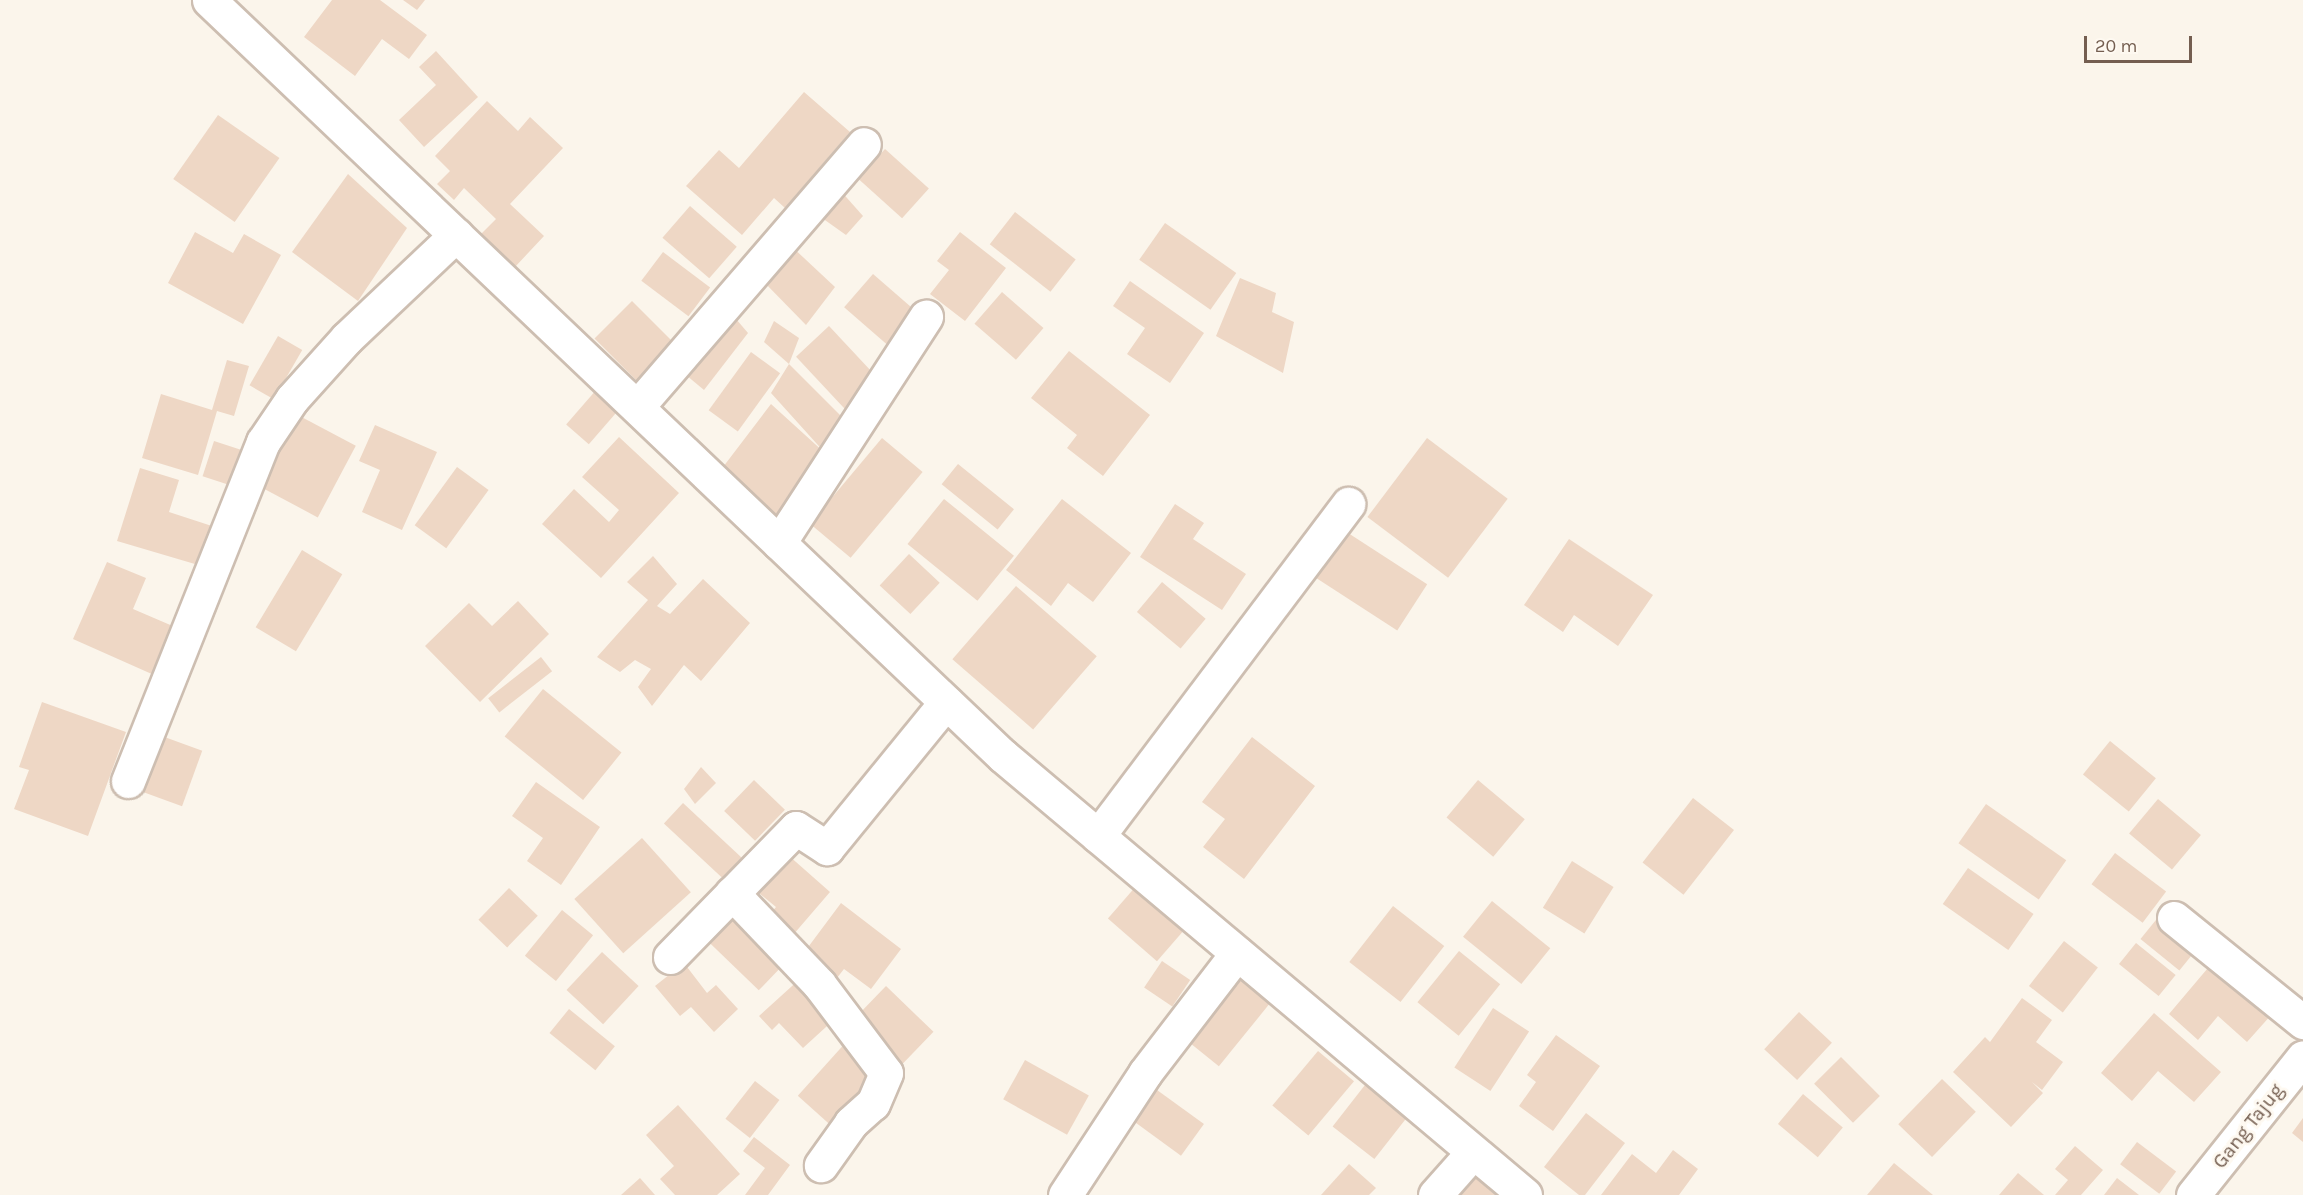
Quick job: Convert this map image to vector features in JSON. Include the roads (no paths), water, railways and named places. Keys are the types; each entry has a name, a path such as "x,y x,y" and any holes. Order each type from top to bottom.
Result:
{"street":[{"path":"209,0 946,702 1098,836 1525,1195"},
{"path":"637,407 864,144"},
{"path":"128,781 263,442 292,399 346,338 456,235"},
{"path":"779,543 926,317"},
{"path":"1098,836 1348,504"},
{"path":"670,957 796,828 827,848 946,702"},
{"path":"732,893 819,984 886,1073 873,1103 851,1123 821,1165"},
{"path":"2175,918 2303,1022"},
{"path":"1065,1195 1145,1073 1237,953"},
{"name":"Gang Tajug","path":"2193,1195 2303,1057"},
{"path":"1436,1195 1473,1152"}]}
